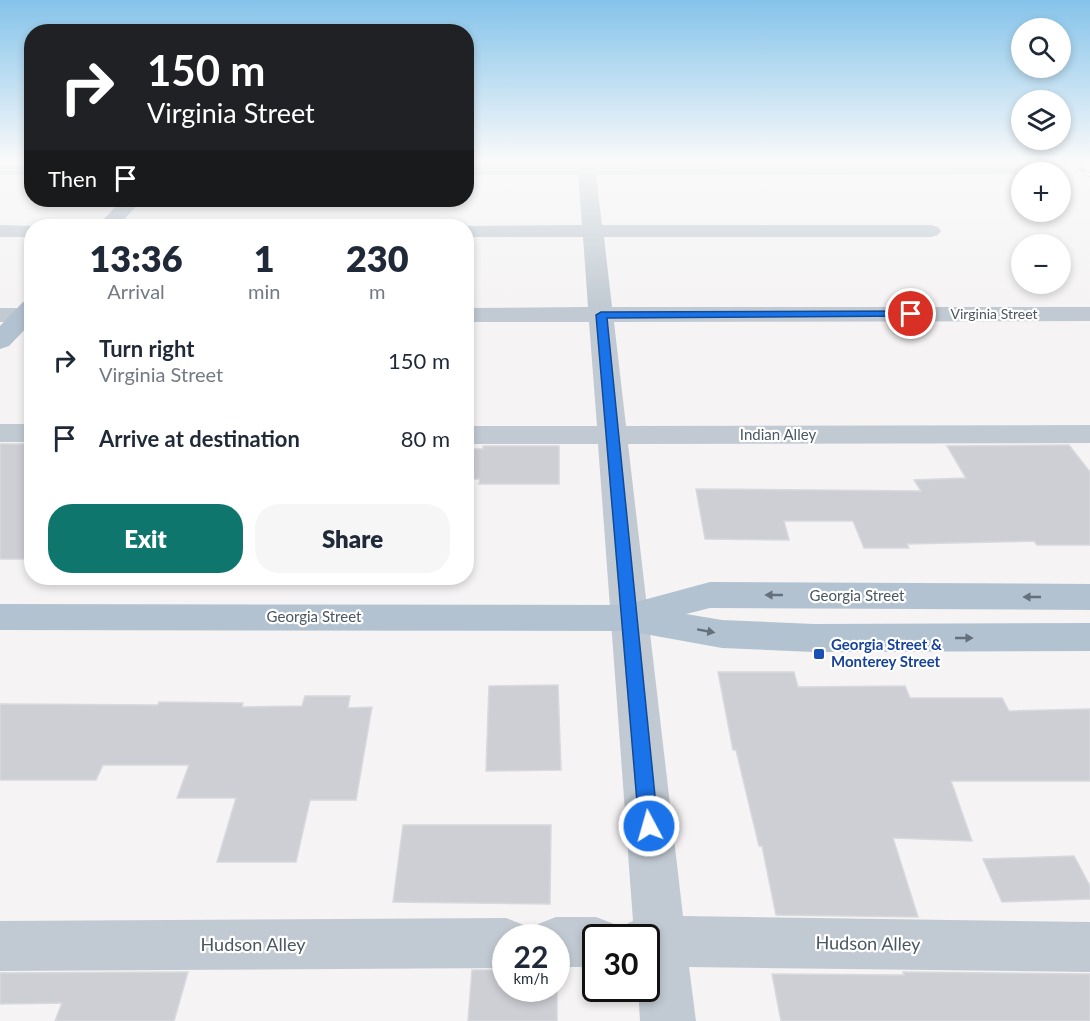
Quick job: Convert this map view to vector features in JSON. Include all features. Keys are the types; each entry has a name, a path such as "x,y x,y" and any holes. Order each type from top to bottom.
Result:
{"main road":[{"path":"0,341 22,313"},
{"name":"Georgia Street","path":"628,618 710,594 1090,597"},
{"name":"Georgia Street","path":"0,617 628,618 722,634 814,638 1090,637"}],"street":[{"path":"591,210 628,618 652,924"},
{"path":"0,231 24,231"},
{"path":"474,231 931,231"},
{"name":"Virginia Street","path":"474,315 1090,314"},
{"path":"0,433 24,433"},
{"name":"Indian Alley","path":"474,435 1090,434"},
{"name":"Hudson Alley","path":"660,941 1090,946"},
{"name":"Hudson Alley","path":"0,946 492,943"},
{"path":"660,978 668,1021"}],"building":[{"path":"0,444 24,444 24,559 0,559"},
{"path":"1069,445 1090,472 1090,545 1037,545 1034,541 907,544 909,548 864,548 853,521 784,521 789,540 705,539 696,489 921,491 914,480 966,478 947,446"},
{"path":"483,446 559,446 559,484 479,484 480,479 474,479 474,449 483,449"},
{"path":"718,672 794,672 798,687 905,686 910,698 1002,698 1009,711 1090,709 1090,781 951,781 972,841 893,838 918,917 776,915 762,846 759,846 736,750 733,750"},
{"path":"558,685 561,770 486,771 489,686"},
{"path":"305,696 350,696 348,708 372,707 356,800 310,800 296,862 217,862 236,798 177,798 189,765 103,765 96,780 0,780 0,704 158,705 159,702 243,703 242,707 302,706"},
{"path":"403,825 551,825 550,904 393,902"},
{"path":"1074,856 1090,886 1090,899 1002,902 983,859"},
{"path":"472,970 492,970 492,1002 557,1002 557,1021 468,1021"},
{"path":"188,972 174,1021 55,1021 62,1003 0,1004 0,973"},
{"path":"903,972 1090,974 1090,1021 781,1021 772,974 904,975"}],"place":[{"name":"Georgia Street & Monterey Street","path":"819,654"}],"route":[{"path":"649,826 601,315 911,314"}]}
